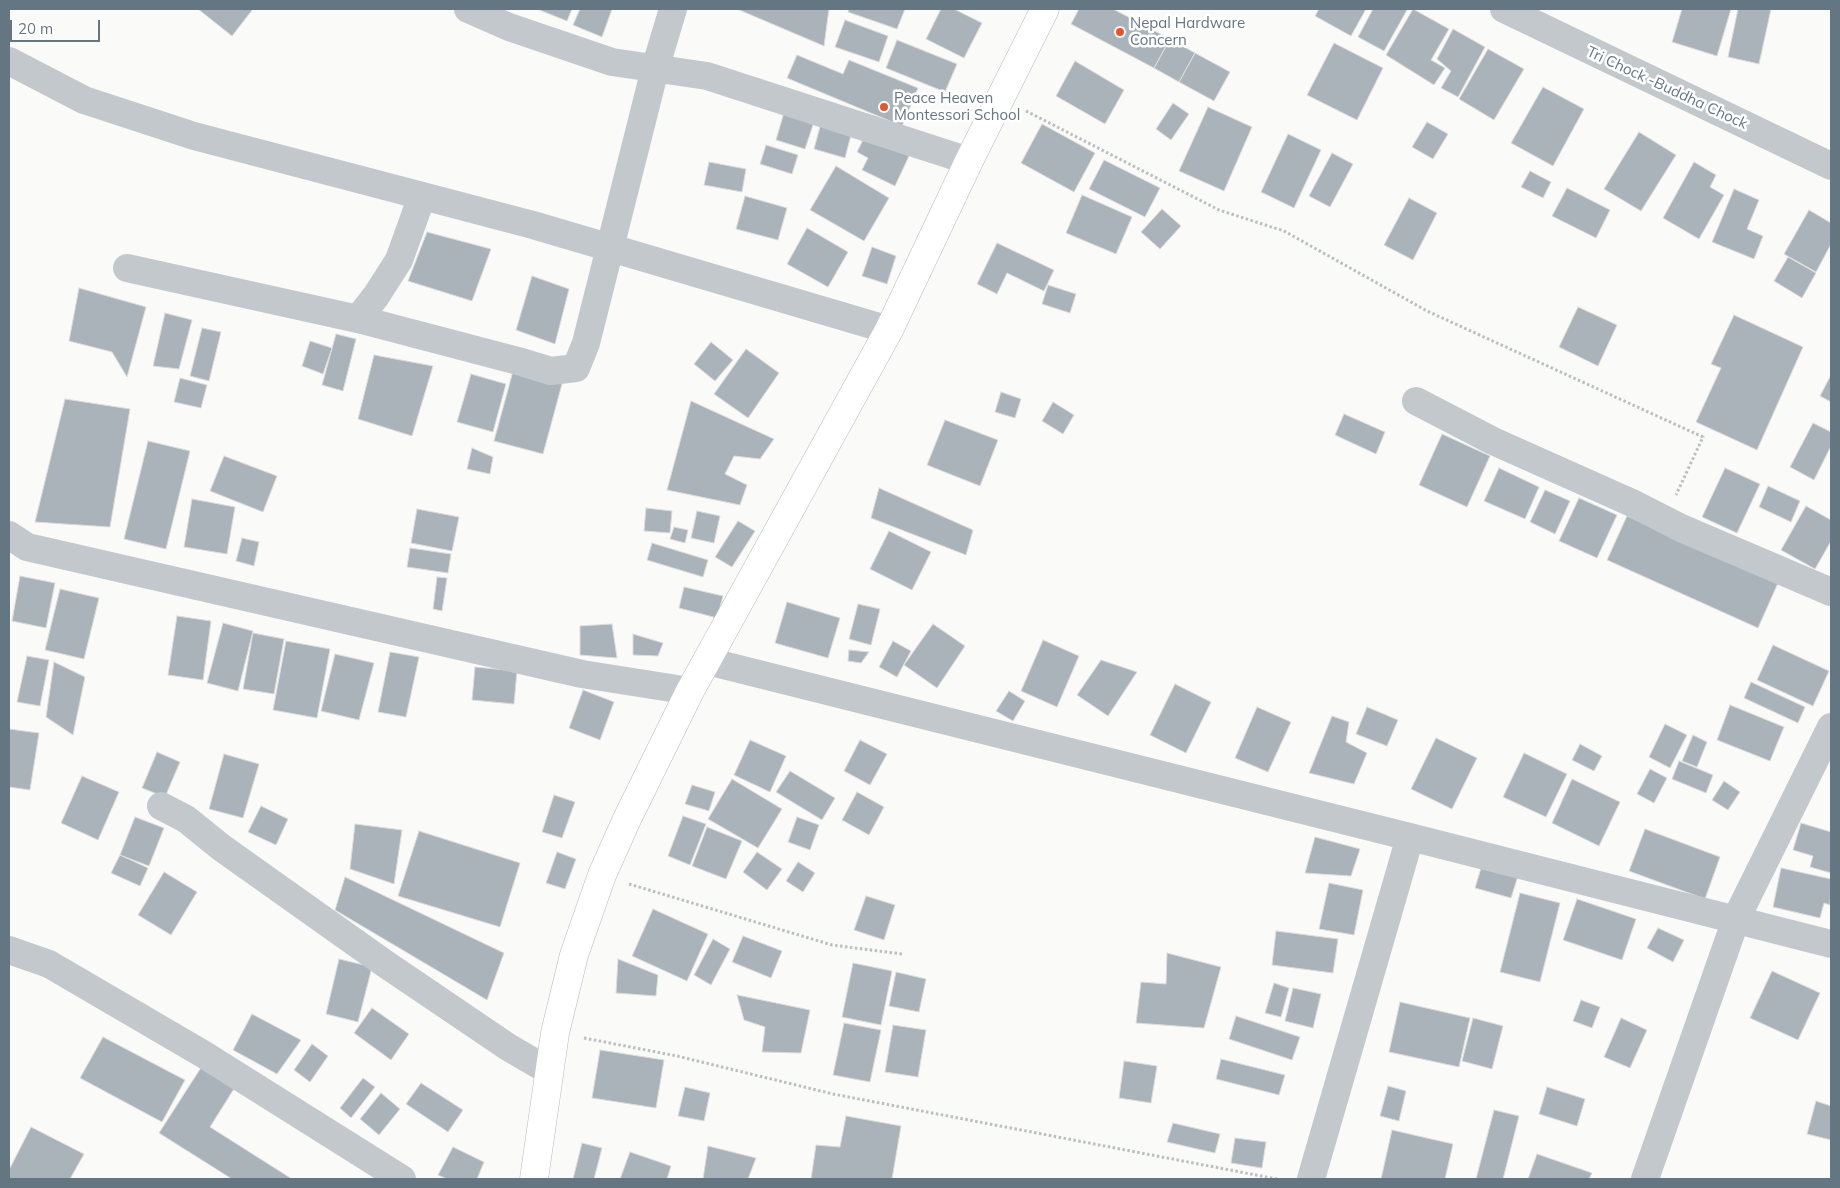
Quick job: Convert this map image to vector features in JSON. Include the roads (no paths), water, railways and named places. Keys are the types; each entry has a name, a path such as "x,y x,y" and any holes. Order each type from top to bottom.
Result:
{"main road":[{"path":"534,1179 555,1033 574,955 602,875 690,691 889,330 969,161 1045,9"}],"street":[{"path":"468,9 509,27 612,62 707,76 969,161"},
{"path":"127,268 358,319 551,371 576,368 586,343 655,69 673,9"},
{"name":"Tri Chock -Buddha Chock","path":"1504,9 1546,19 1831,166"},
{"path":"9,61 84,100 176,130 610,247 889,330"},
{"path":"358,319 376,296 399,260 422,196"},
{"path":"1416,401 1493,441 1632,502 1681,528 1831,592"},
{"path":"9,535 27,547 66,556 582,674 690,691"},
{"path":"707,661 1831,944"},
{"path":"1645,1179 1736,919 1831,727"},
{"path":"161,806 186,819 222,848 384,963 508,1047 549,1070"},
{"path":"1311,1179 1410,837"},
{"path":"9,950 49,964 203,1054 402,1179"}],"place":[{"name":"Nepal Hardware Concern","path":"1120,32"},
{"name":"Peace Heaven Montessori School","path":"884,107"}]}
